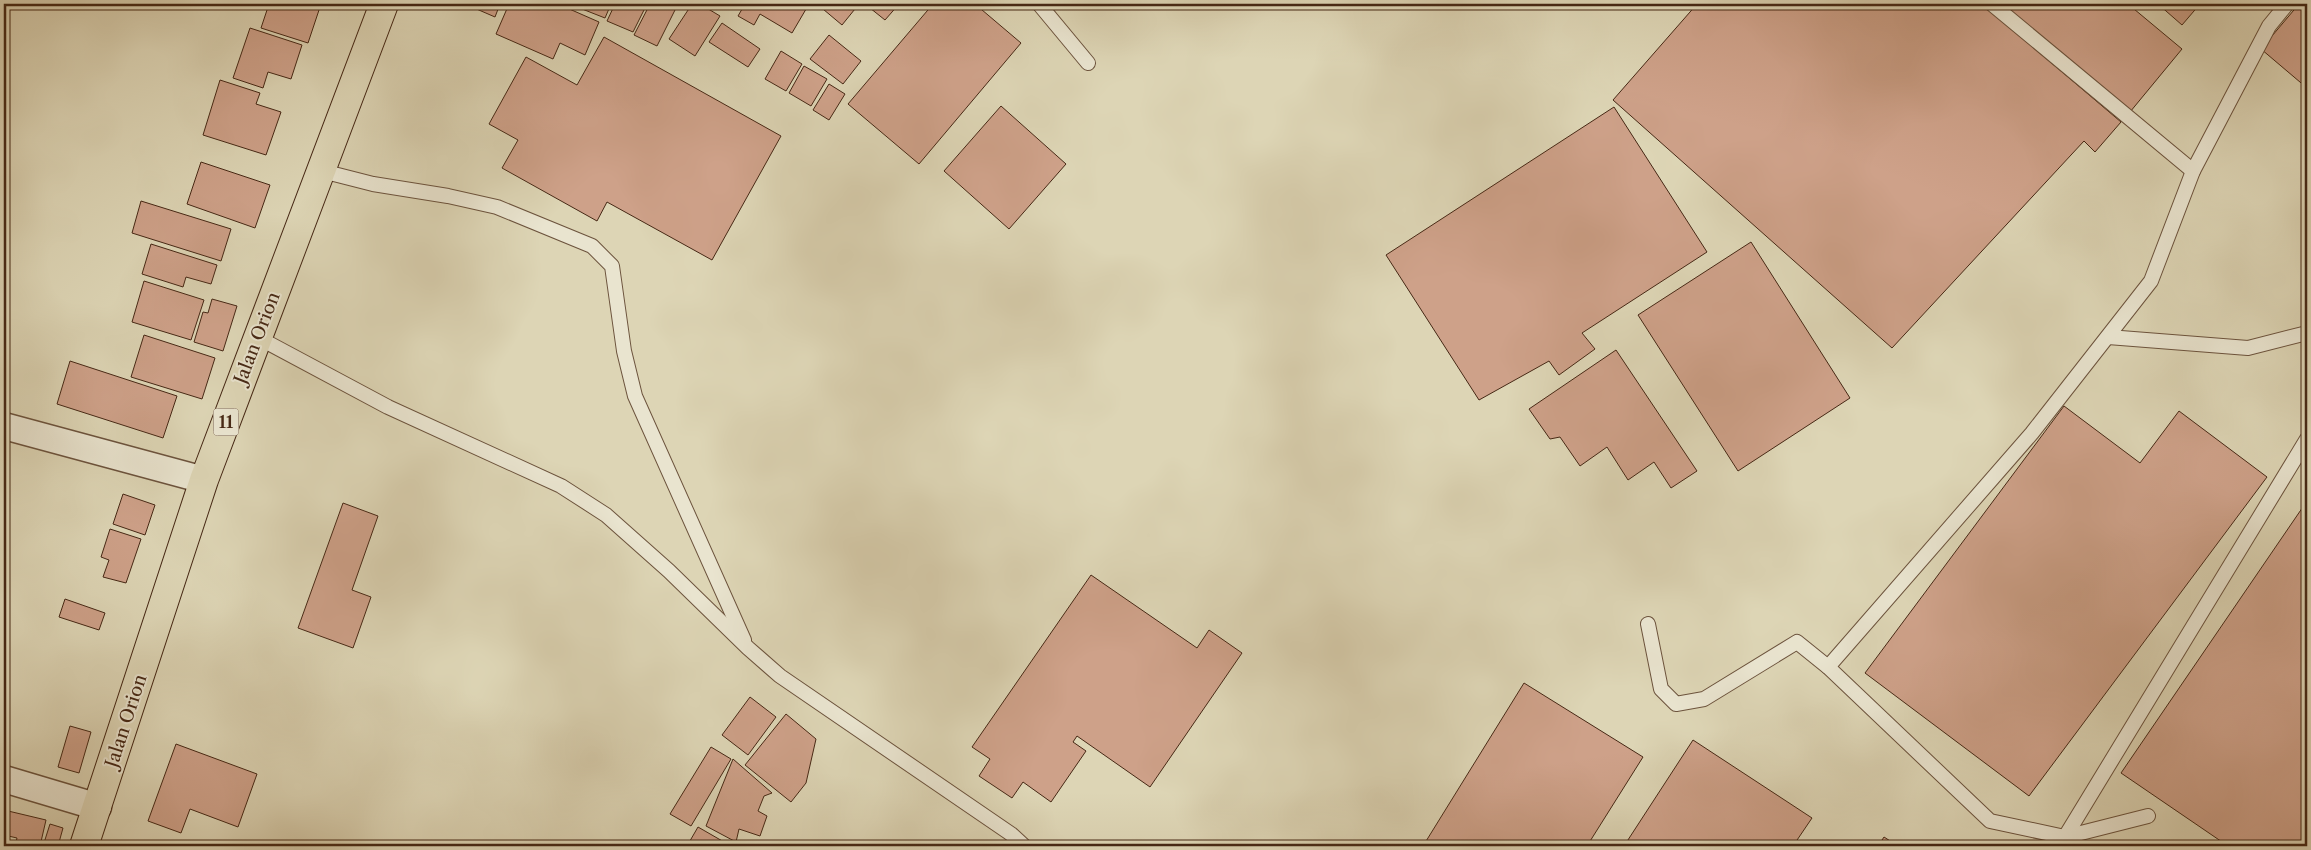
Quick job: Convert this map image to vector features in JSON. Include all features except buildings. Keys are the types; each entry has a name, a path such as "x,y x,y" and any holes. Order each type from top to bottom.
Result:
{"highway":[{"name":"Jalan Orion","path":"84,846 204,480 384,4"}],"street":[{"path":"4,426 204,480"},
{"path":"4,779 98,807"}],"lane":[{"path":"1039,4 1088,64"},
{"path":"1992,4 2193,171"},
{"path":"1828,667 2032,433 2151,281 2193,171 2269,26 2287,4"},
{"path":"322,171 373,184 448,196 497,207 592,246 612,266 624,351 635,396 748,648"},
{"path":"2108,337 2248,348 2307,333"},
{"path":"257,337 388,407 561,486 606,515 669,570 748,648 780,676 1011,834 1024,846"},
{"path":"2066,837 2307,439"},
{"path":"1648,624 1660,689 1676,704 1704,698 1797,642 1828,667 1990,821 2066,837 2148,816"}]}
